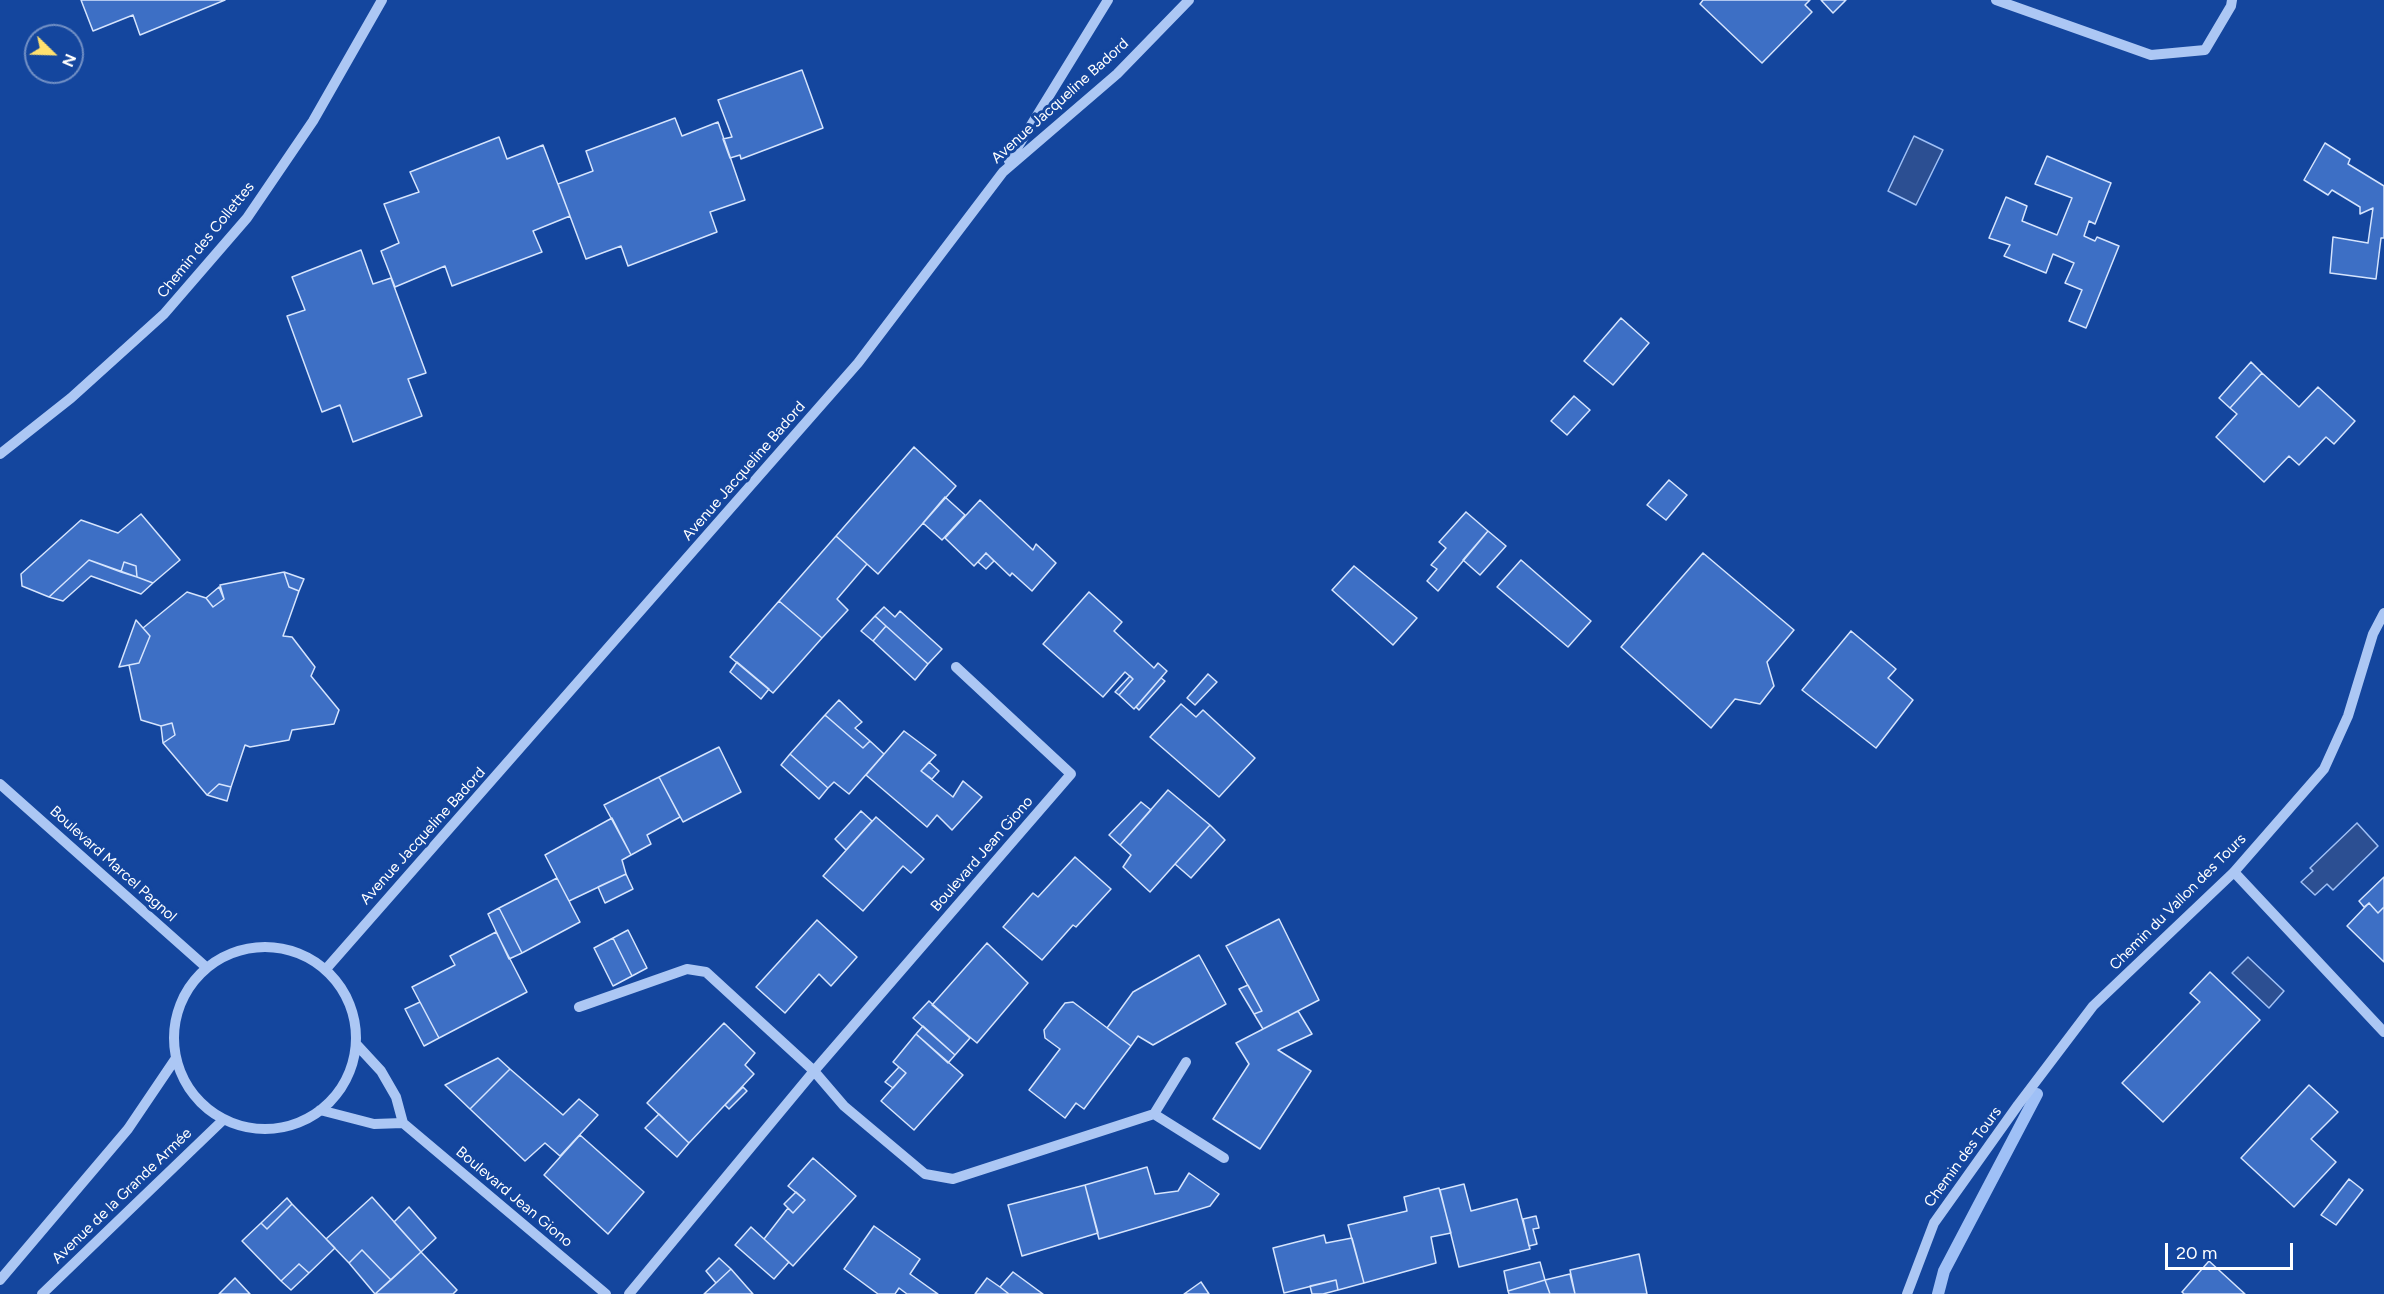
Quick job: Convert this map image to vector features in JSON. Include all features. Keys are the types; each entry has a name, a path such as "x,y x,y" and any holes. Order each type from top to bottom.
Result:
{"street":[{"name":"Chemin des Collettes","path":"0,454 71,398 164,314 247,218 313,121 382,0"},
{"path":"1003,172 1108,0"},
{"name":"Avenue Jacqueline Badord","path":"326,969 858,363 1003,172 1117,74 1189,0"},
{"path":"1996,0 2151,55 2205,50 2232,6 2232,0"},
{"name":"Chemin du Vallon des Tours","path":"2018,1105 2094,1006 2234,872 2324,770 2348,716 2373,634 2384,613"},
{"name":"Boulevard Jean Giono","path":"629,1294 814,1071 1071,774 956,667"},
{"name":"Boulevard Marcel Pagnol","path":"0,783 207,968"},
{"path":"2234,872 2384,1032"},
{"path":"254,947 279,947 304,955 326,969 344,990 354,1017 357,1045 350,1072 336,1097 312,1117 283,1128 252,1129 223,1120 201,1104 186,1083 176,1058 174,1033 179,1009 190,986 207,968 229,954 254,947"},
{"path":"579,1007 687,969 706,972 814,1071 844,1106 925,1174 953,1179 1154,1114 1186,1062"},
{"path":"320,1110 374,1124 403,1123 396,1097 381,1071 357,1045"},
{"name":"Avenue de la Grande Armée","path":"0,1280 128,1129 176,1058"},
{"name":"Chemin des Tours","path":"1907,1294 1934,1223 2018,1105"},
{"path":"1154,1114 1224,1158"},
{"name":"Avenue de la Grande Armée","path":"42,1294 223,1120"},
{"name":"Boulevard Jean Giono","path":"403,1123 606,1294"}],"water":[{"path":"1914,136 1943,150 1916,205 1888,191"},
{"path":"2357,823 2378,846 2333,890 2327,884 2315,895 2301,882 2313,871 2310,868"},
{"path":"2248,957 2284,991 2269,1008 2232,973"}],"building":[{"path":"81,0 225,0 140,35 133,15 93,31"},
{"path":"1703,0 1810,0 1805,5 1812,12 1762,63 1700,4"},
{"path":"1821,0 1846,0 1833,13"},
{"path":"802,70 823,128 741,159 740,155 730,158 723,139 732,137 718,100"},
{"path":"675,118 682,136 718,122 745,200 710,212 717,232 628,266 621,246 586,259 558,184 593,171 586,151"},
{"path":"499,137 507,159 543,145 570,216 533,231 542,252 452,286 445,266 395,287 381,251 399,243 384,204 419,192 410,172"},
{"path":"2325,143 2350,159 2348,164 2384,186 2384,238 2381,238 2376,279 2330,273 2333,237 2368,243 2373,208 2360,214 2360,207 2332,190 2328,195 2304,180"},
{"path":"2047,156 2111,183 2095,224 2089,221 2084,236 2095,241 2097,237 2119,246 2086,328 2069,321 2082,290 2065,283 2074,263 2053,254 2046,273 2004,256 2010,245 1989,238 2006,197 2027,206 2022,221 2057,235 2072,198 2035,184"},
{"path":"361,250 373,284 391,278 426,373 408,379 422,416 353,442 340,405 322,412 287,316 305,310 292,277"},
{"path":"1621,318 1649,343 1613,385 1584,361"},
{"path":"2251,362 2262,373 2230,408 2219,398"},
{"path":"2262,373 2299,407 2318,387 2355,421 2334,444 2326,437 2299,465 2289,456 2264,482 2216,437 2237,414 2230,408"},
{"path":"1574,396 1590,410 1567,435 1551,421"},
{"path":"914,447 956,486 878,574 836,536"},
{"path":"1669,480 1687,495 1666,520 1647,505"},
{"path":"945,497 965,515 942,540 923,523"},
{"path":"980,500 1033,550 1036,544 1056,563 1032,591 1012,573 1010,576 986,553 974,566 945,538"},
{"path":"1466,512 1488,531 1438,591 1427,581 1437,569 1431,565 1446,548 1439,542"},
{"path":"141,514 180,560 153,583 137,577 136,566 124,562 121,572 89,560 49,597 22,586 21,574 81,520 118,533"},
{"path":"1488,531 1506,546 1480,575 1463,560"},
{"path":"836,536 867,564 837,599 848,610 822,638 779,601"},
{"path":"986,553 994,561 986,569 978,562"},
{"path":"1703,553 1794,630 1767,662 1774,686 1760,704 1735,699 1711,728 1621,647"},
{"path":"89,560 153,583 141,594 91,576 63,601 49,597"},
{"path":"1521,560 1591,621 1568,647 1497,587"},
{"path":"124,562 136,566 137,577 121,572"},
{"path":"1354,566 1417,618 1393,645 1332,590"},
{"path":"284,572 289,587 299,591 283,636 292,637 315,667 311,676 339,710 334,724 292,730 289,740 250,747 245,745 231,787 219,784 207,795 163,743 175,735 172,723 161,726 141,720 129,665 139,663 150,636 143,628 187,592 206,598 213,607 224,599 220,585"},
{"path":"284,572 304,579 299,591 289,587"},
{"path":"219,587 224,599 213,607 206,598"},
{"path":"1089,592 1122,622 1114,631 1154,668 1158,663 1167,671 1134,709 1119,695 1133,679 1125,672 1103,697 1043,644"},
{"path":"779,601 822,638 773,693 730,657"},
{"path":"884,607 895,617 900,611 942,649 928,664 875,616"},
{"path":"875,616 886,626 873,641 861,631"},
{"path":"136,620 150,636 139,663 119,667"},
{"path":"886,626 928,664 915,680 873,641"},
{"path":"1851,631 1896,669 1888,678 1913,700 1876,748 1802,690"},
{"path":"737,662 769,689 761,699 730,672"},
{"path":"1208,674 1217,682 1195,705 1187,698"},
{"path":"1130,676 1133,679 1119,695 1115,692"},
{"path":"1161,678 1165,681 1139,710 1136,707"},
{"path":"839,700 862,722 855,728 870,741 863,748 825,715"},
{"path":"1181,704 1196,717 1203,710 1255,758 1219,797 1150,737"},
{"path":"825,715 863,748 870,741 884,754 849,794 834,782 828,788 790,754"},
{"path":"172,723 175,735 163,743 161,726"},
{"path":"904,731 936,755 921,771 953,797 963,781 982,797 952,830 937,815 927,827 866,775"},
{"path":"719,747 741,792 683,822 659,777"},
{"path":"790,754 828,788 819,799 781,765"},
{"path":"929,762 939,771 932,779 921,771"},
{"path":"659,777 680,817 647,835 651,844 631,855 604,805"},
{"path":"219,784 231,787 227,801 207,795"},
{"path":"1168,790 1210,825 1150,892 1123,867 1131,855 1120,845"},
{"path":"1141,802 1151,810 1120,845 1109,835"},
{"path":"861,811 872,821 846,850 835,839"},
{"path":"876,817 924,859 911,873 903,866 863,911 823,876"},
{"path":"612,818 631,855 622,860 626,874 569,901 545,855"},
{"path":"1210,825 1225,840 1191,878 1175,864"},
{"path":"1075,857 1111,889 1076,927 1073,925 1042,960 1003,927 1033,893 1038,897"},
{"path":"626,874 633,889 605,903 598,887"},
{"path":"2384,877 2384,907 2378,913 2369,903 2364,907 2359,901"},
{"path":"557,878 580,922 522,953 499,908"},
{"path":"2369,903 2378,913 2384,907 2384,962 2347,926"},
{"path":"499,908 522,953 509,959 488,914"},
{"path":"1279,919 1319,1000 1263,1029 1254,1014 1262,1011 1226,946"},
{"path":"817,920 857,957 831,986 819,974 785,1013 756,987"},
{"path":"628,930 647,968 632,976 613,938"},
{"path":"496,932 527,992 439,1038 412,987 455,965 450,956"},
{"path":"613,938 632,976 613,986 594,948"},
{"path":"987,943 1028,983 977,1043 932,1005"},
{"path":"1199,955 1226,1004 1153,1045 1138,1036 1131,1046 1107,1028 1133,992"},
{"path":"2210,972 2260,1020 2163,1122 2122,1083 2200,1002 2190,993"},
{"path":"1248,985 1262,1011 1254,1014 1239,989"},
{"path":"929,1001 970,1038 955,1055 913,1018"},
{"path":"420,1002 439,1038 424,1046 405,1009"},
{"path":"1073,1002 1131,1046 1084,1109 1076,1103 1065,1118 1029,1090 1060,1049 1045,1038 1044,1030 1065,1003"},
{"path":"1298,1011 1312,1034 1278,1050 1311,1071 1260,1149 1213,1119 1249,1064 1236,1043"},
{"path":"724,1023 755,1053 745,1065 754,1074 689,1143 647,1103"},
{"path":"923,1026 955,1055 948,1063 916,1034"},
{"path":"916,1034 963,1075 914,1130 881,1101 906,1073 893,1062"},
{"path":"498,1058 510,1069 470,1109 445,1085"},
{"path":"899,1067 906,1073 893,1088 885,1082"},
{"path":"510,1069 563,1115 579,1099 598,1115 560,1156 545,1143 525,1161 470,1109"},
{"path":"2309,1085 2338,1112 2311,1139 2336,1162 2294,1207 2241,1158"},
{"path":"743,1087 747,1091 729,1109 725,1105"},
{"path":"659,1114 689,1143 677,1157 645,1128"},
{"path":"580,1135 644,1192 608,1234 544,1175"},
{"path":"813,1158 856,1196 793,1266 764,1239 788,1208 793,1213 805,1200 788,1186"},
{"path":"1147,1167 1155,1194 1178,1191 1189,1173 1219,1194 1210,1206 1099,1239 1085,1185"},
{"path":"2349,1179 2363,1190 2336,1225 2321,1215"},
{"path":"1464,1184 1471,1211 1517,1199 1530,1249 1459,1267 1440,1190"},
{"path":"1085,1185 1098,1233 1022,1256 1008,1205"},
{"path":"1439,1188 1451,1233 1431,1237 1436,1263 1364,1283 1348,1225 1407,1211 1404,1197"},
{"path":"796,1192 805,1200 793,1213 784,1204"},
{"path":"372,1197 421,1252 391,1280 362,1250 349,1263 326,1239"},
{"path":"287,1198 292,1204 267,1229 261,1223"},
{"path":"292,1204 335,1248 309,1273 299,1264 281,1281 242,1241 261,1223 267,1229"},
{"path":"409,1207 436,1238 421,1252 394,1222"},
{"path":"1536,1216 1539,1228 1533,1229 1537,1244 1529,1246 1523,1219"},
{"path":"874,1226 920,1259 910,1274 938,1294 907,1294 899,1288 895,1294 878,1294 844,1269"},
{"path":"751,1227 789,1262 774,1279 735,1245"},
{"path":"1324,1235 1326,1243 1352,1238 1364,1283 1338,1290 1336,1280 1284,1293 1273,1248"},
{"path":"362,1250 391,1280 375,1294 349,1263"},
{"path":"421,1252 457,1290 453,1294 375,1294"},
{"path":"1639,1254 1647,1294 1575,1294 1570,1270"},
{"path":"719,1258 731,1269 716,1283 706,1271"},
{"path":"2209,1261 2245,1294 2184,1294 2182,1292"},
{"path":"1540,1262 1545,1280 1508,1291 1504,1271"},
{"path":"299,1264 309,1273 291,1290 281,1281"},
{"path":"731,1269 753,1294 704,1294 716,1283"},
{"path":"1013,1272 1043,1294 1009,1294 1000,1287"},
{"path":"1570,1274 1575,1294 1550,1294 1545,1280"},
{"path":"235,1278 250,1294 219,1294"},
{"path":"987,1278 1000,1287 1009,1294 975,1294"},
{"path":"1336,1280 1338,1290 1312,1294 1310,1286"},
{"path":"1545,1280 1550,1294 1509,1294 1508,1291"},
{"path":"1201,1282 1209,1294 1184,1294"}],"waterway":[{"path":"1938,1294 1944,1271 2037,1094"}]}
